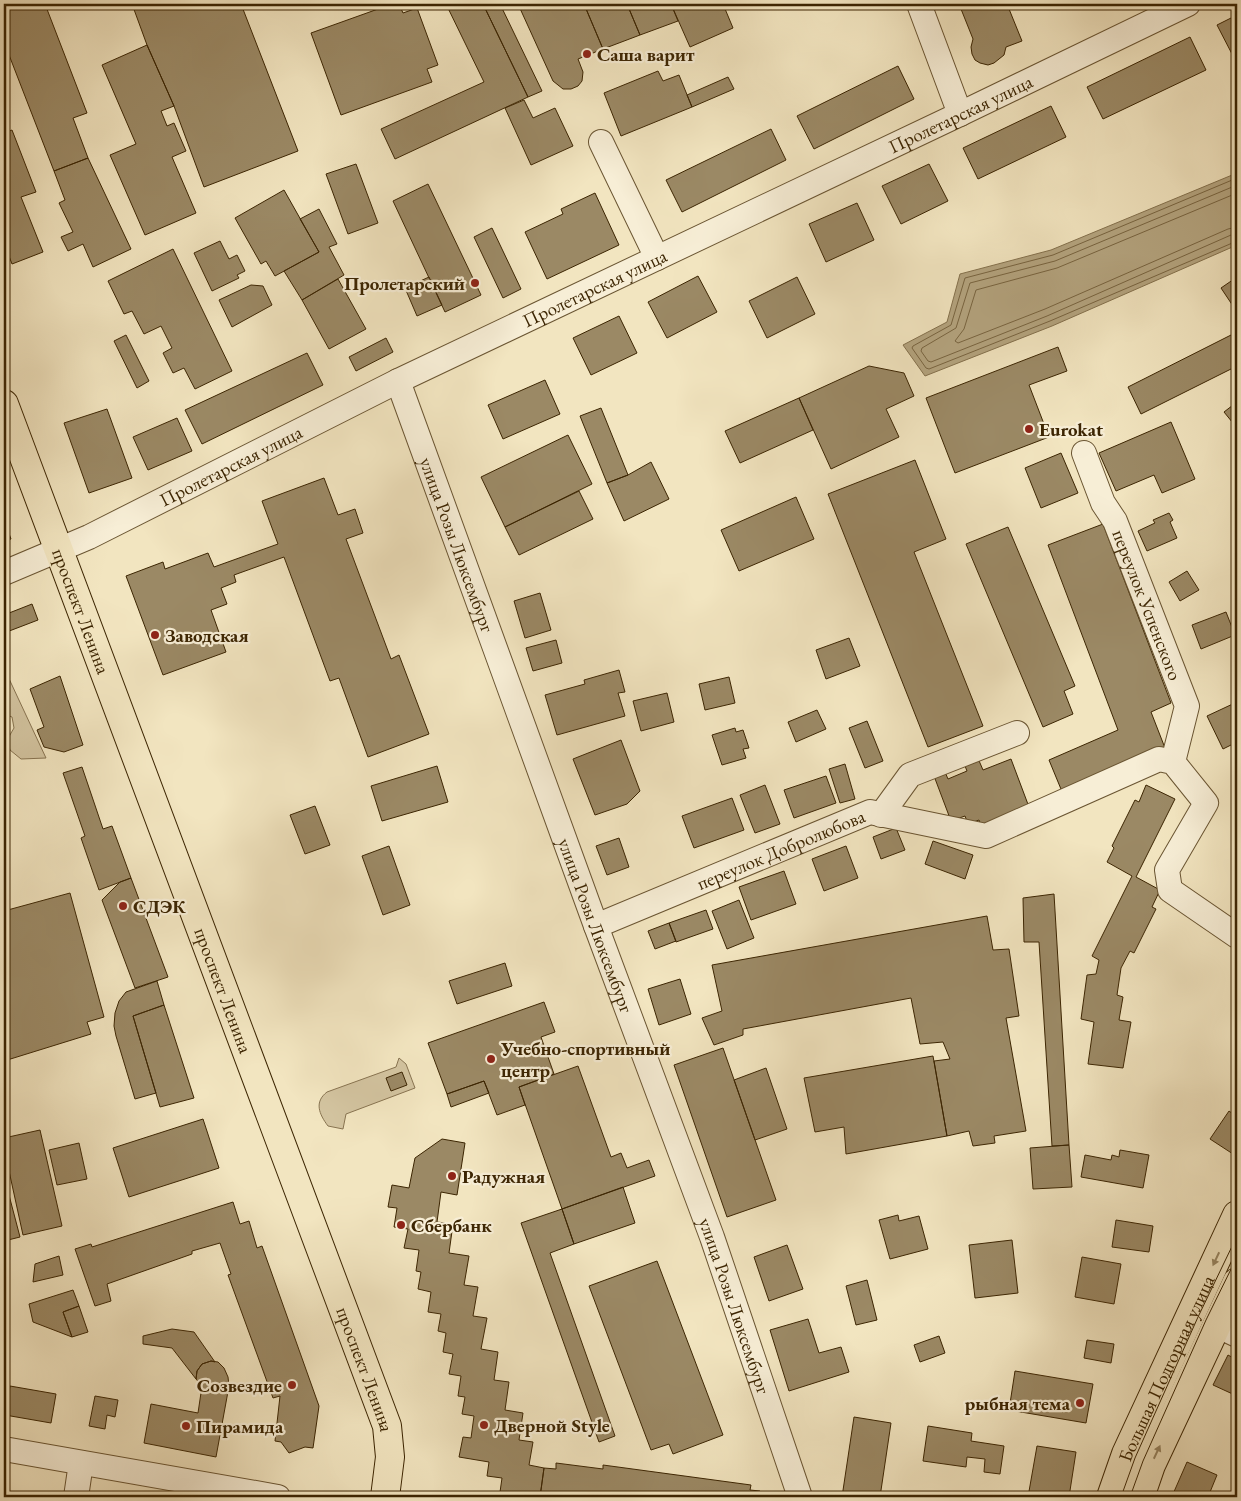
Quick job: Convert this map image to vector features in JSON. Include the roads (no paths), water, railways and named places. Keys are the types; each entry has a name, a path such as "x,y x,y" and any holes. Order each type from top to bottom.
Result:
{"main road":[{"name":"проспект Ленина","path":"4,404 387,1426 390,1457 385,1497"},
{"name":"Большая Подгорная улица","path":"1111,1497 1126,1454 1237,1215"},
{"name":"Большая Подгорная улица","path":"1140,1497 1151,1464 1227,1330 1237,1282"}],"street":[{"path":"920,4 960,114"},
{"name":"Пролетарская улица","path":"4,573 89,537 398,381 1188,4"},
{"path":"601,142 657,258"},
{"name":"улица Розы Люксембург","path":"398,381 596,926 712,1237 800,1497"},
{"name":"переулок Успенского","path":"1084,453 1103,503 1114,521 1187,706 1173,762"},
{"path":"881,815 910,775 1017,733"},
{"name":"переулок Добролюбова","path":"596,926 870,812 986,836 1159,759 1173,762"},
{"path":"1173,762 1206,802 1168,870 1170,890 1237,936"},
{"path":"4,1449 278,1497"},
{"path":"76,1497 81,1463"}],"water":[{"path":"1237,173 1237,245 1052,326 925,376 903,345 947,322 960,274 1051,250"}],"tram line":[{"path":"1121,1497 1135,1458 1198,1317 1237,1236"},
{"path":"1130,1497 1143,1461 1206,1320 1237,1257"}],"place":[{"name":"Саша варит","path":"587,54"},
{"name":"Пролетарский","path":"475,283"},
{"name":"Eurokat","path":"1029,429"},
{"name":"Заводская","path":"155,635"},
{"name":"СДЭК","path":"123,906"},
{"name":"Учебно-спортивный центр","path":"491,1059"},
{"name":"Радужная","path":"452,1176"},
{"name":"Сбербанк","path":"401,1225"},
{"name":"Созвездие","path":"292,1385"},
{"name":"рыбная тема","path":"1080,1403"},
{"name":"Дверной Style","path":"484,1425"},
{"name":"Пирамида","path":"186,1426"}]}
